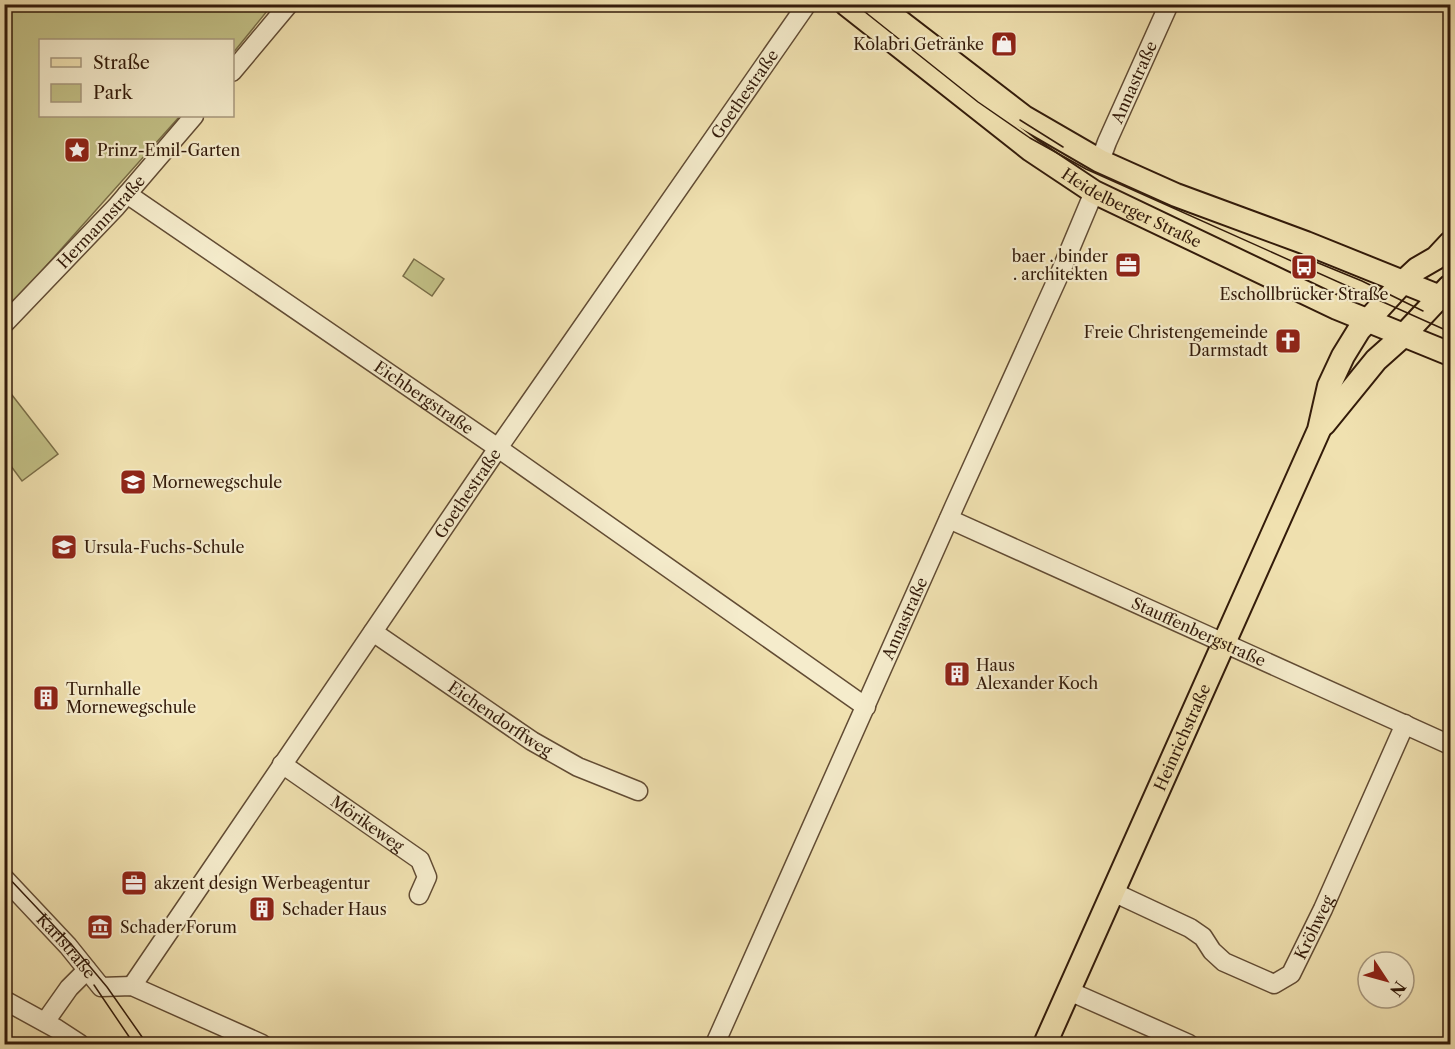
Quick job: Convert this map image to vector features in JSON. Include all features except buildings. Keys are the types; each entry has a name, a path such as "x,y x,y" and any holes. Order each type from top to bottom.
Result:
{"main road":[{"name":"Heidelberger Straße","path":"846,4 1031,150 1094,192 1367,321 1450,354"},
{"name":"Heidelberger Straße","path":"877,4 1024,117 1100,161 1176,195 1403,282 1447,294"},
{"path":"1403,282 1417,269 1436,258 1450,243"},
{"name":"Heinrichstraße","path":"1045,1044 1319,430 1329,386 1343,356 1367,321 1403,282"},
{"name":"Heinrichstraße","path":"1319,430 1376,360 1447,294"}],"street":[{"path":"234,70 289,4"},
{"name":"Goethestraße","path":"132,986 498,448 807,4"},
{"name":"Annastraße","path":"1100,161 1170,4"},
{"name":"Hermannstraße","path":"4,324 127,194 193,117"},
{"name":"Annastraße","path":"716,1044 1094,192"},
{"name":"Eichbergstraße","path":"127,194 498,448 866,707"},
{"name":"Stauffenbergstraße","path":"949,519 1450,745"},
{"name":"Eichendorffweg","path":"373,632 532,741 578,767 638,792"},
{"name":"Kröhweg","path":"1113,892 1190,928 1203,937 1212,951 1224,962 1274,984 1291,975 1332,890 1405,724"},
{"name":"Mörikeweg","path":"282,764 420,860 427,877 419,895"},
{"name":"Karlstraße","path":"4,878 68,946 101,987 132,986"},
{"path":"45,1022 69,988 87,970"},
{"path":"132,986 262,1044"},
{"path":"1069,991 1189,1044"},
{"path":"4,1000 80,1044"}],"green space":[{"name":"Prinz-Emil-Garten","path":"5,5 272,5 234,52 234,39 39,39 39,117 179,117 5,312"},
{"path":"414,259 444,279 432,296 403,276"},
{"path":"5,386 58,454 22,481 5,458"}],"tram line":[{"path":"855,4 978,102 1030,138 1086,169 1450,332"},
{"path":"1020,120 1063,147"},
{"path":"1311,260 1362,281 1423,311"},
{"path":"4,873 71,944 107,987 147,1044"},
{"path":"94,985 134,1044"}],"place":[{"name":"Kolabri Getränke","path":"1004,44"},
{"name":"Prinz-Emil-Garten","path":"77,150"},
{"name":"baer . binder . architekten","path":"1128,265"},
{"name":"Eschollbrücker Straße","path":"1304,267"},
{"name":"Freie Christengemeinde Darmstadt","path":"1288,341"},
{"name":"Mornewegschule","path":"133,482"},
{"name":"Ursula-Fuchs-Schule","path":"64,547"},
{"name":"Haus Alexander Koch","path":"957,674"},
{"name":"Turnhalle Mornewegschule","path":"46,698"},
{"name":"akzent design Werbeagentur","path":"134,883"},
{"name":"Schader Haus","path":"262,909"},
{"name":"Schader Forum","path":"100,927"}]}
